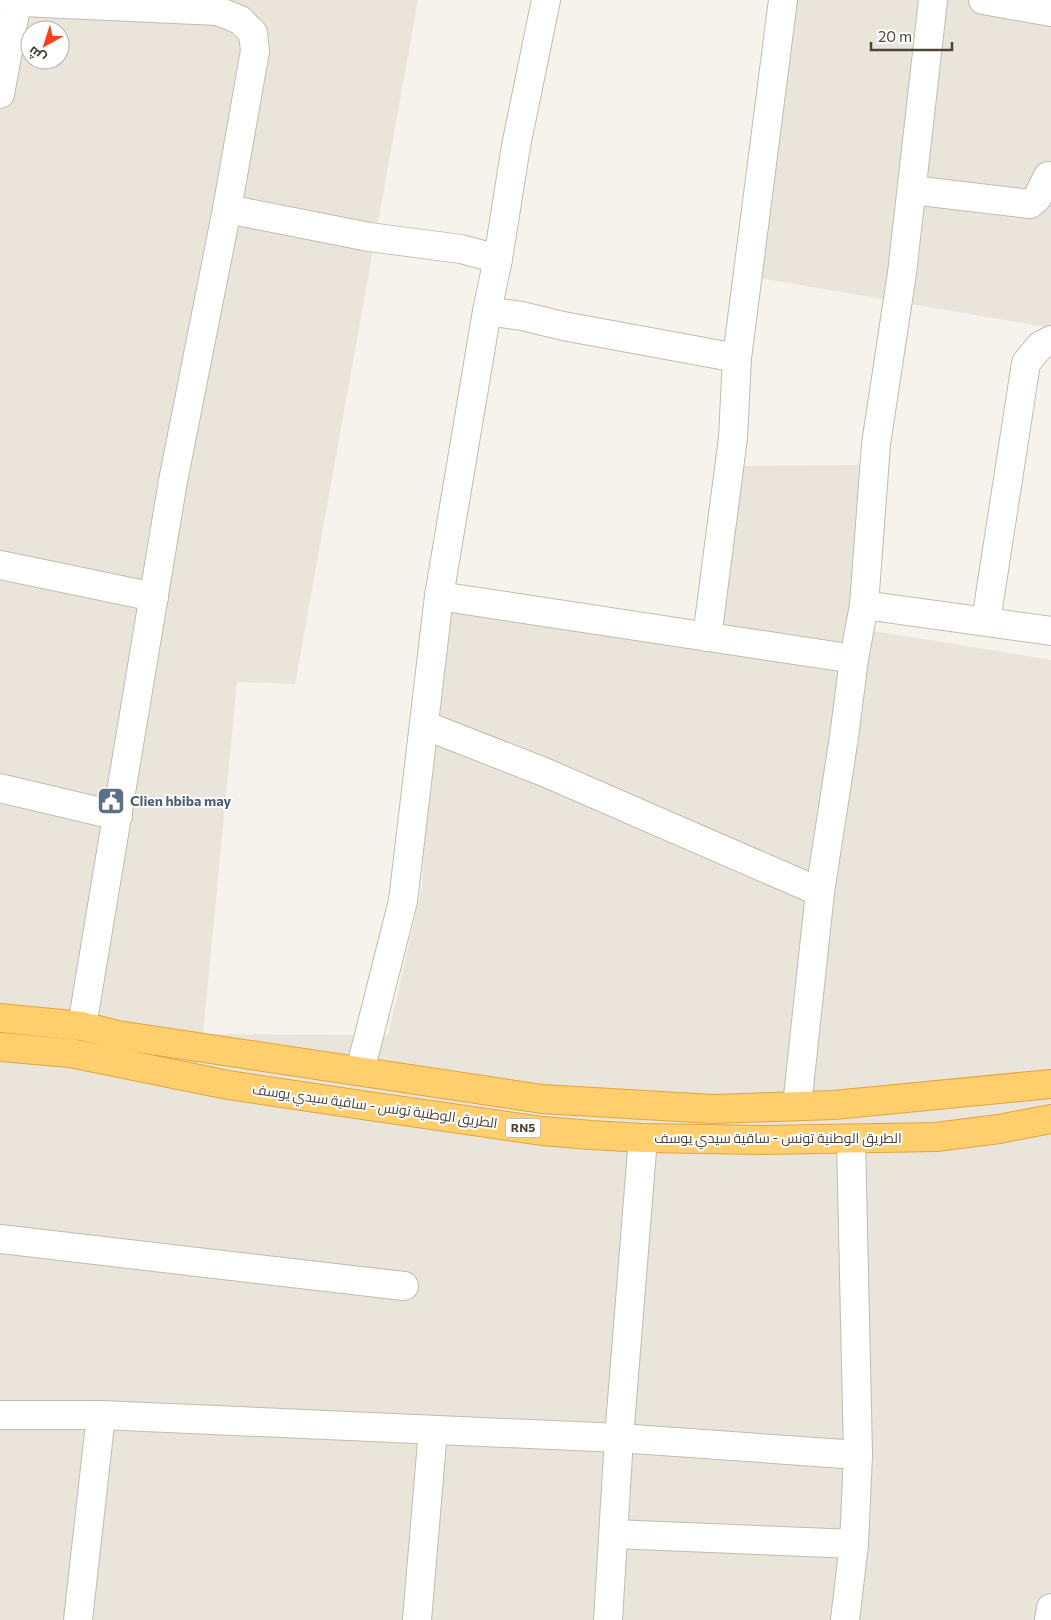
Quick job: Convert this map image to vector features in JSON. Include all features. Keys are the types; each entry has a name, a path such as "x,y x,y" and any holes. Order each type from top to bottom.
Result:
{"highway":[{"name":"RN5","path":"0,1018 82,1026 118,1035 542,1099 713,1108 834,1105 1051,1084"},
{"name":"الطريق الوطنية تونس - ساقية سيدي يوسف","path":"0,1047 70,1053 228,1085 542,1131 643,1138 763,1140 936,1137 999,1129 1051,1119"},
{"path":"996,1090 999,1129"},
{"path":"542,1099 542,1131"}],"street":[{"path":"360,1071 402,901 439,596 516,146 546,0"},
{"path":"707,637 733,438 737,358 784,0"},
{"path":"798,1106 820,892 854,659 864,605 876,444 902,273 933,0"},
{"path":"983,0 1051,12"},
{"path":"0,94 8,2 160,4 218,11 240,20 253,33 255,52 227,209 173,482 82,1026"},
{"path":"912,190 1030,204 1037,198 1048,176"},
{"path":"227,209 369,237 461,250 498,259"},
{"path":"487,311 522,316 564,326 737,358"},
{"path":"986,621 1026,363 1040,346 1051,340"},
{"path":"0,565 154,597"},
{"path":"439,596 854,659"},
{"path":"864,605 1051,631"},
{"path":"424,725 544,772 820,892"},
{"path":"0,788 118,816"},
{"path":"608,1620 619,1438 643,1138"},
{"path":"845,1620 854,1544 858,1455 851,1139"},
{"path":"0,1239 404,1286"},
{"path":"0,1415 101,1415 619,1438 858,1455"},
{"path":"78,1620 101,1415"},
{"path":"417,1620 433,1430"},
{"path":"614,1534 854,1544"},
{"path":"1050,1620 1051,1608"}],"shaded area":[{"path":"0,0 418,0 295,684 237,682 203,1034 388,1035 422,887 427,769 448,606 712,646 743,466 879,465 867,630 1051,660 1051,1620 0,1620"},
{"path":"794,0 968,0 1051,13 1051,328 759,278"}],"place":[{"name":"Clien hbiba may","path":"111,801"}]}
